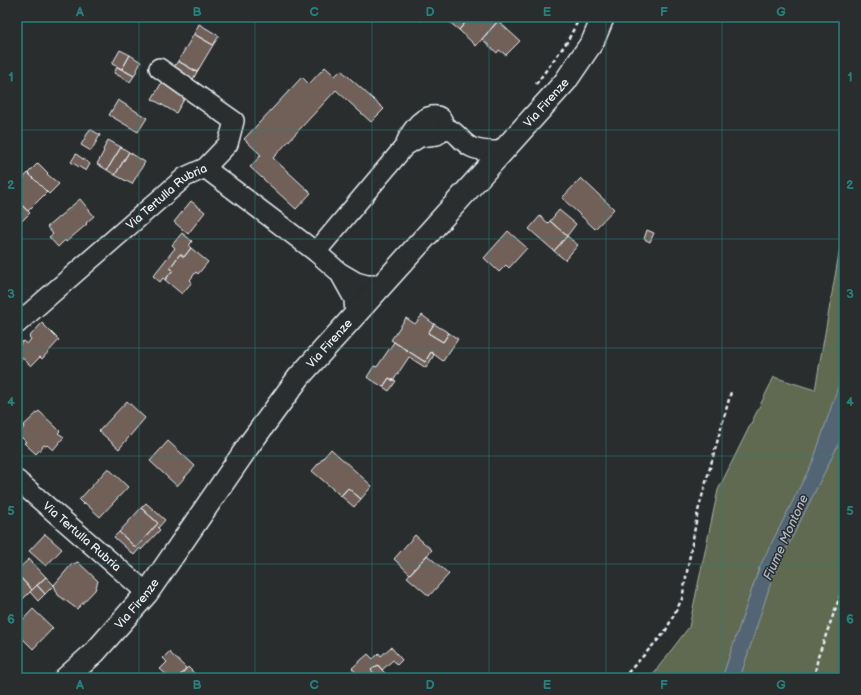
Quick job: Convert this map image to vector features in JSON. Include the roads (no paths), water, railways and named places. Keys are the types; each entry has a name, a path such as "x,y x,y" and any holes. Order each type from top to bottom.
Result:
{"main road":[{"name":"Via Firenze","path":"66,678 96,652 147,593 249,445 295,384 565,82 593,41 603,17"}],"street":[{"name":"Via Tertulla Rubria","path":"17,324 185,177 204,168 228,144 234,121 158,68"},
{"path":"316,252 405,146 420,137 437,135 442,128 452,129 470,147 482,150 504,151"},
{"path":"204,168 316,252 339,272 356,282 367,285 382,285"},
{"path":"339,272 354,299 355,316"},
{"name":"Via Tertulla Rubria","path":"17,480 147,593"}],"water":[{"name":"Fiume Montone","path":"844,369 844,433 773,576 740,678 722,678 759,568 813,461"}]}
